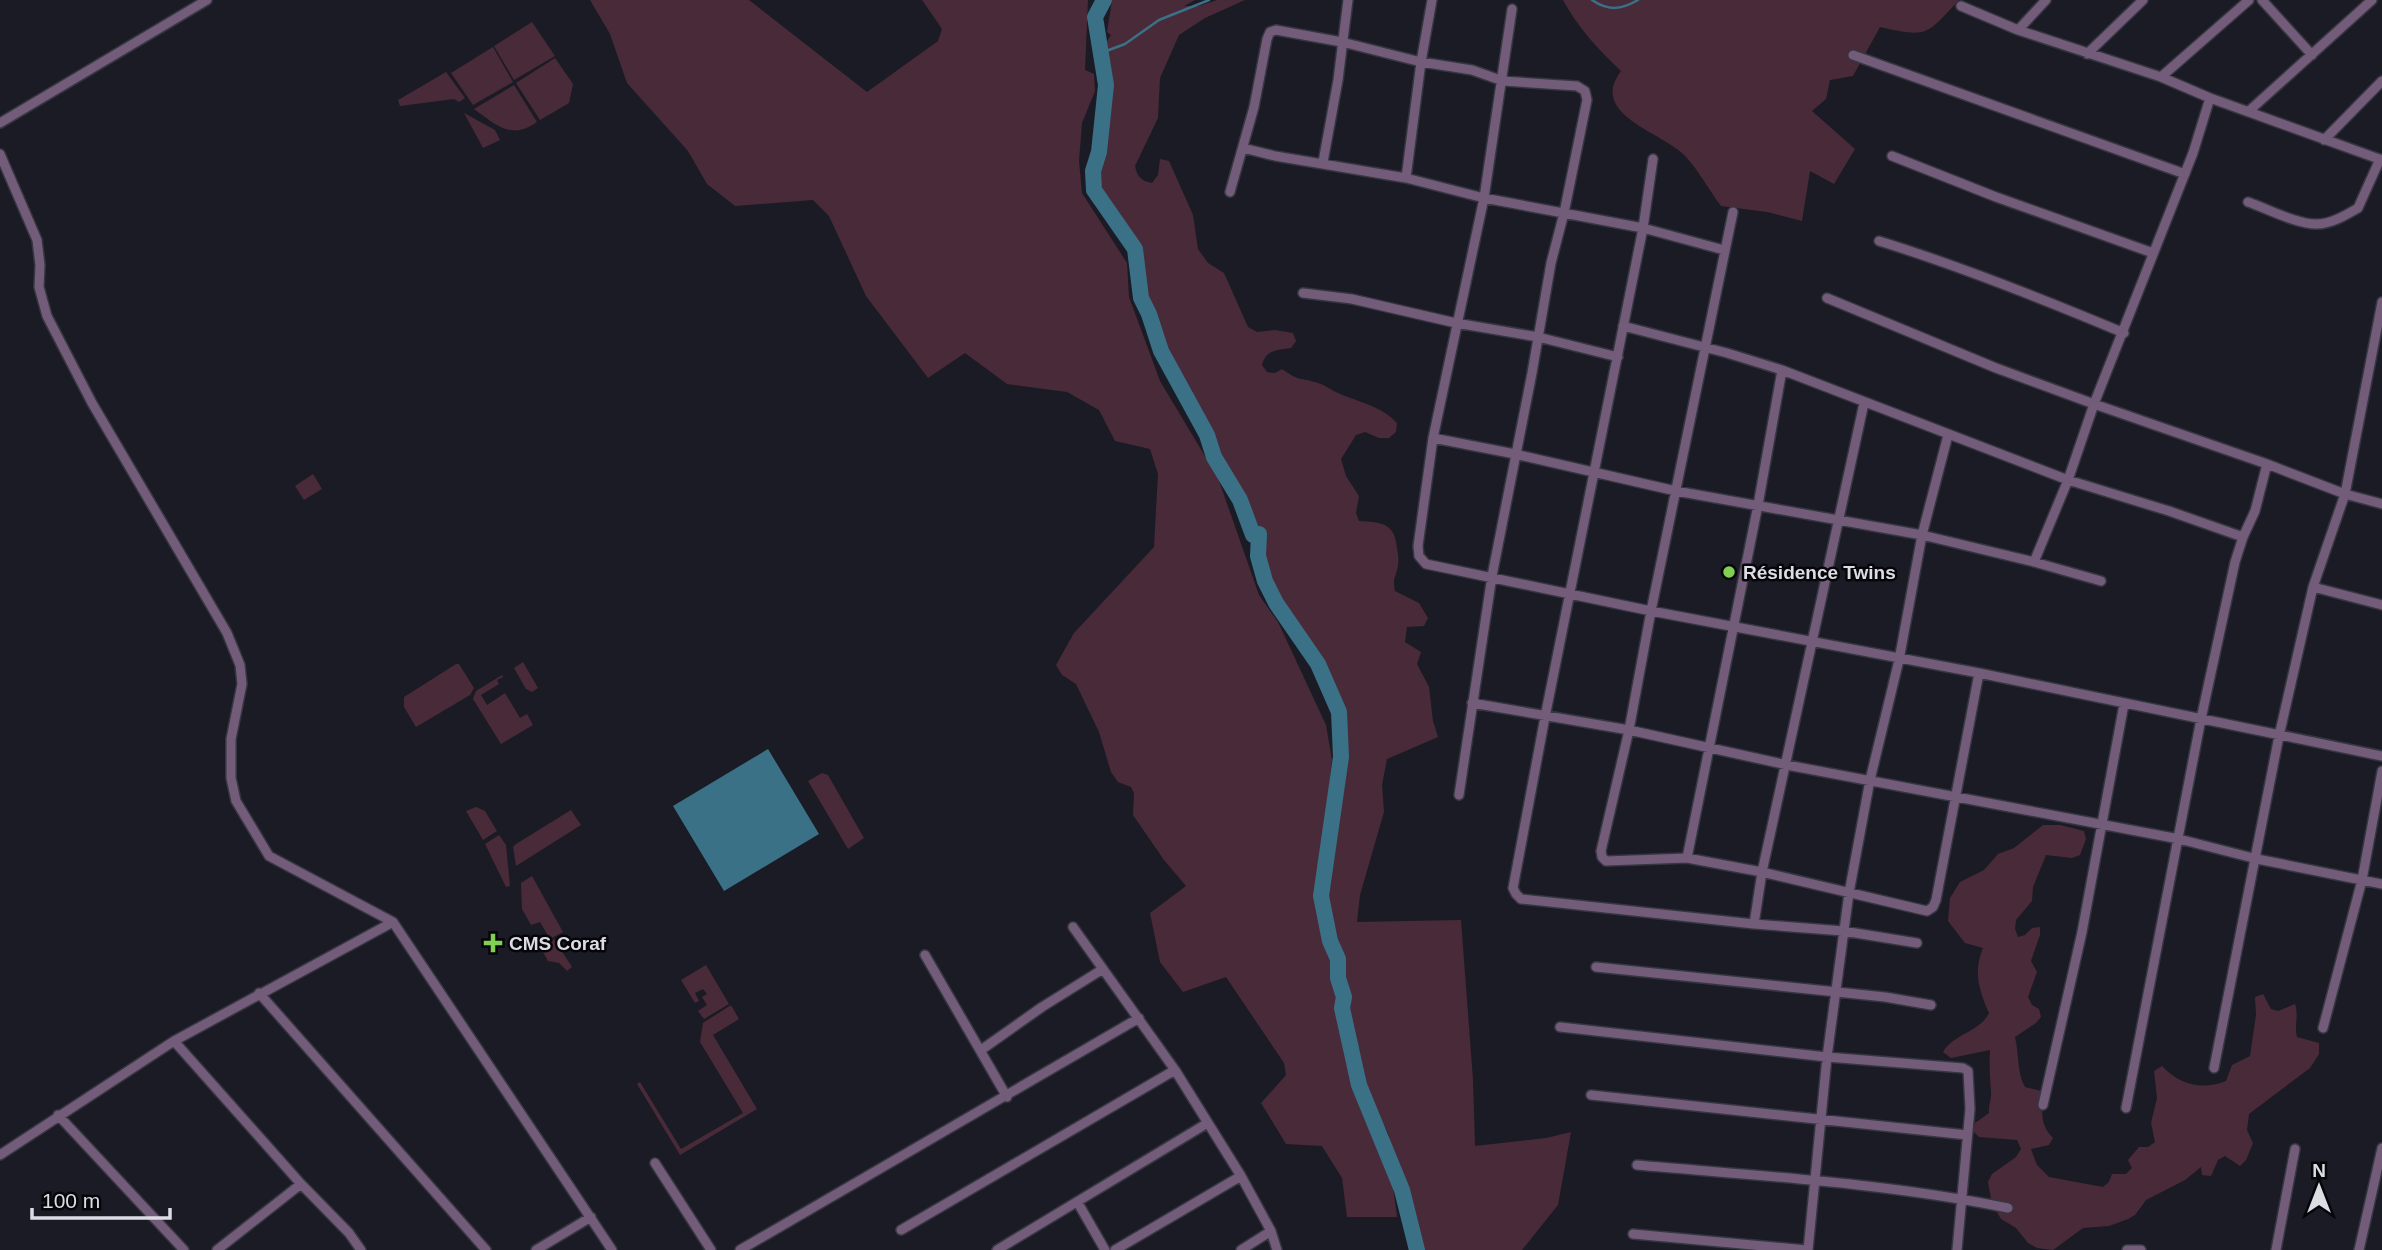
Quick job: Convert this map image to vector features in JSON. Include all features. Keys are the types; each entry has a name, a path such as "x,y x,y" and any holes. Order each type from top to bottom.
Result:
{"street":[{"path":"0,123 207,0"},
{"path":"1323,162 1336,92 1348,0"},
{"path":"1406,178 1420,62 1432,0"},
{"path":"2018,30 2046,0"},
{"path":"2087,54 2143,0"},
{"path":"2161,77 2249,0"},
{"path":"2262,0 2312,55"},
{"path":"2249,111 2372,0"},
{"path":"1961,6 2018,30 2161,77 2210,98 2381,160 2358,208 2327,222 2305,222 2248,202"},
{"path":"1512,9 1484,198 1433,438 1418,546 1419,556 1426,564 2382,756"},
{"path":"1230,192 1254,107 1270,32 1276,30 1342,42 1420,62 1472,70 1503,81 1577,86 1586,91 1587,100 1551,263 1492,576 1459,795"},
{"path":"1853,55 2185,174"},
{"path":"2324,140 2382,81"},
{"path":"2034,562 2185,174 2210,98"},
{"path":"1242,148 1406,178 1484,198 1643,228 1724,250"},
{"path":"0,153 37,240 39,287 47,316 92,403 227,633 240,665 242,684 229,758 236,801 269,856 393,922 612,1250"},
{"path":"1892,156 1996,197 2153,253"},
{"path":"1653,159 1643,228 1513,887 1521,899 1843,931 1917,943"},
{"path":"1733,212 1629,730 1601,851 1602,857 1606,860 1687,858 1762,872 1927,911 1933,907 1979,673"},
{"path":"1880,241 2030,293 2124,333"},
{"path":"1303,293 1352,299 1456,323 1538,337 1618,357"},
{"path":"1827,298 1996,368 2345,494 2382,504"},
{"path":"2214,1068 2279,736 2313,587 2345,494 2382,302"},
{"path":"1623,327 1704,346 1782,370 2068,480 2243,537"},
{"path":"1687,858 1711,747 1782,370"},
{"path":"1754,924 1762,872 1864,403"},
{"path":"1633,1234 1807,1250 1827,1057 1849,893 1870,780 1899,660 1922,535 1948,435"},
{"path":"1433,438 1676,491 1922,535 2034,562 2101,582"},
{"path":"2126,1108 2201,719 2243,537 2255,511 2267,464"},
{"path":"2313,587 2382,605"},
{"path":"1472,703 1629,730 1787,765 2179,839 2257,859 2382,884"},
{"path":"2043,1105 2082,932 2124,704"},
{"path":"2323,1028 2362,880 2382,771"},
{"path":"0,1155 174,1041 393,922"},
{"path":"1073,927 1139,1018 1241,1176 1271,1231 1277,1250"},
{"path":"925,954 1007,1097"},
{"path":"1596,967 1931,1005"},
{"path":"981,1050 1103,969"},
{"path":"259,993 486,1250"},
{"path":"740,1250 1139,1018"},
{"path":"1560,1027 1827,1057 1963,1068 1968,1071 1970,1109 1957,1250"},
{"path":"174,1041 301,1184 349,1233 361,1250"},
{"path":"901,1230 1174,1070"},
{"path":"1591,1095 1967,1135"},
{"path":"58,1115 184,1250"},
{"path":"997,1250 1206,1124"},
{"path":"2359,1250 2382,1147"},
{"path":"2276,1250 2295,1149"},
{"path":"655,1163 711,1250"},
{"path":"1637,1165 1813,1180 1963,1199 2008,1208"},
{"path":"1115,1250 1241,1176"},
{"path":"217,1250 301,1184"},
{"path":"1078,1203 1105,1250"},
{"path":"536,1250 591,1217"},
{"path":"1241,1250 1271,1231"},
{"path":"2127,1250 2141,1250"}],"shaded area":[{"path":"590,0 749,0 867,92 938,41 942,29 922,0 1088,0 1085,70 1094,74 1095,91 1082,123 1079,161 1082,193 1127,263 1129,297 1160,381 1218,478 1259,595 1278,622 1326,725 1332,760 1318,888 1350,1068 1392,1179 1397,1217 1347,1217 1342,1178 1322,1146 1286,1144 1261,1103 1286,1075 1284,1063 1226,977 1183,992 1160,962 1150,913 1186,886 1133,815 1134,793 1131,787 1118,782 1111,772 1099,732 1076,684 1062,675 1056,665 1074,633 1154,547 1158,474 1150,449 1115,441 1099,410 1067,392 1007,384 965,353 928,378 866,296 829,216 813,200 735,206 707,184 688,151 627,83 610,34"},
{"path":"1112,0 1195,0 1184,6 1199,6 1217,0 1245,0 1205,18 1179,35 1160,78 1158,118 1135,166 1137,173 1140,178 1152,183 1158,175 1160,159 1169,161 1193,215 1198,249 1208,263 1224,273 1248,327 1257,332 1275,330 1293,333 1296,341 1291,348 1276,350 1266,356 1262,365 1267,372 1275,373 1282,369 1296,378 1321,384 1377,408 1397,423 1396,432 1389,438 1379,438 1365,432 1356,435 1341,459 1346,476 1359,496 1356,513 1359,521 1386,526 1396,540 1398,559 1395,591 1419,603 1428,618 1424,626 1407,627 1405,642 1421,652 1417,664 1429,687 1438,737 1387,759 1382,785 1384,812 1360,895 1357,922 1461,920 1475,1146 1546,1138 1571,1132 1558,1205 1522,1250 1422,1250 1409,1190 1394,1161 1388,1133 1365,1088 1348,1021 1341,958 1331,928 1326,886 1345,784 1347,734 1339,700 1320,656 1281,603 1266,561 1264,534 1252,524 1244,499 1217,452 1211,432 1193,400 1191,391 1172,363 1147,299 1140,251 1106,199 1100,182 1099,166 1110,92 1106,43 1111,35 1107,32"},
{"path":"1563,0 1959,0 1940,21 1926,31 1918,33 1880,27 1853,76 1830,80 1826,99 1812,111 1855,149 1834,184 1810,171 1802,221 1767,212 1721,206 1686,157 1621,112 1614,100 1613,87 1621,71 1589,38"},
{"path":"532,22 555,56 514,80 494,46"},
{"path":"493,47 513,82 473,105 451,73"},
{"path":"555,58 573,84 569,103 540,120 516,83"},
{"path":"446,72 465,98 459,102 454,99 400,106 398,100"},
{"path":"514,85 537,122 528,128 504,128 474,109"},
{"path":"464,113 495,130 500,140 483,148"},
{"path":"313,474 322,489 304,500 295,486"},
{"path":"523,662 538,688 532,692 526,689 514,668"},
{"path":"459,664 474,688 470,695 416,727 404,707 404,697"},
{"path":"502,675 503,677 497,680 499,684 481,695 487,705 505,693 520,718 527,714 533,725 501,744 473,699 476,691"},
{"path":"822,773 828,775 864,838 848,849 808,781"},
{"path":"476,807 485,811 497,831 483,840 466,811"},
{"path":"571,810 581,825 516,866 513,847"},
{"path":"2043,825 2060,825 2084,831 2086,839 2080,855 2072,858 2046,855 2033,887 2032,901 2016,920 2015,929 2018,937 2025,935 2032,928 2040,927 2031,961 2037,972 2028,997 2032,1005 2039,1009 2041,1017 2015,1037 2022,1082 2025,1087 2041,1091 2044,1098 2043,1120 2053,1138 2049,1145 2031,1149 2037,1165 2049,1177 2103,1187 2112,1174 2126,1174 2132,1168 2128,1160 2139,1147 2148,1147 2155,1142 2151,1123 2157,1098 2154,1071 2162,1066 2191,1084 2208,1085 2226,1081 2232,1065 2250,1056 2256,1015 2255,997 2263,994 2271,1009 2278,1011 2295,1004 2297,1037 2319,1043 2319,1054 2310,1068 2249,1114 2247,1130 2253,1143 2246,1160 2240,1166 2225,1156 2218,1160 2211,1176 2202,1175 2201,1167 2185,1180 2146,1200 2135,1215 2128,1219 2109,1226 2083,1228 2053,1250 2037,1248 2028,1243 2016,1228 2001,1219 1992,1204 1988,1182 1992,1174 2016,1157 2021,1149 2017,1140 1979,1137 1973,1131 1975,1123 1989,1113 1990,1050 1951,1058 1943,1052 1953,1041 1979,1025 1989,1013 1978,981 1978,965 1983,948 1965,943 1948,921 1950,898 1960,882 1984,870 1998,854 2014,848"},
{"path":"499,835 506,845 510,886 506,887 485,844"},
{"path":"532,876 563,932 550,939 540,922 531,925 522,909 521,883"},
{"path":"554,939 572,967 567,971 559,963 548,961 540,947"},
{"path":"706,965 729,1004 704,1019 698,1011 707,1005 702,997 707,994 703,989 695,993 699,1001 695,1003 681,980"},
{"path":"731,1005 739,1019 713,1035 757,1109 680,1155 637,1084 640,1082 681,1149 743,1113 700,1042 703,1023"}],"water":[{"path":"768,749 819,834 724,891 673,806"}],"waterway":[{"path":"1104,0 1095,17 1106,85 1099,152 1093,171 1094,190 1135,249 1141,298 1161,351 1207,435 1214,457 1240,500 1253,535 1259,534 1258,556 1265,581 1276,603 1318,664 1339,712 1341,757 1321,896 1330,941 1338,959 1338,978 1344,997 1342,1008 1359,1085 1402,1190 1417,1250"},
{"path":"1101,53 1125,44 1159,20 1209,0"},
{"path":"1592,0 1615,8 1638,0"}],"place":[{"name":"Résidence Twins","path":"1729,572"},
{"name":"CMS Coraf","path":"493,943"}]}
